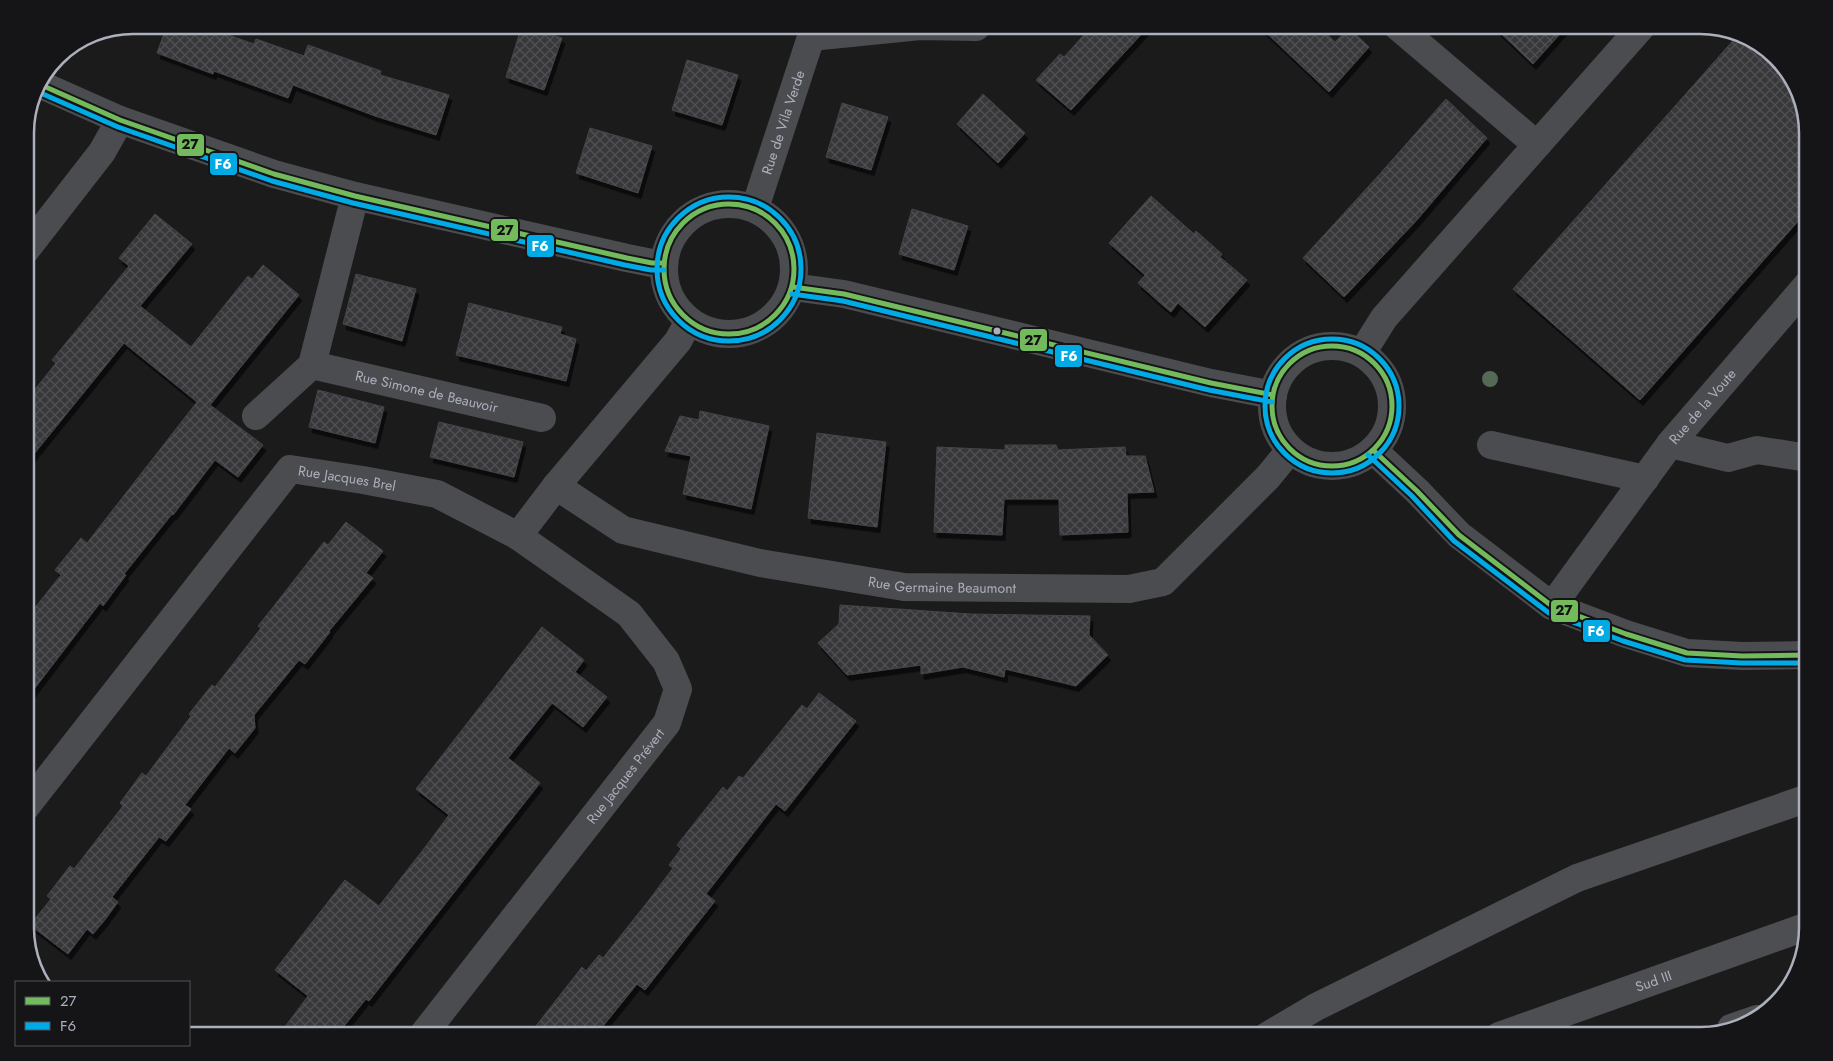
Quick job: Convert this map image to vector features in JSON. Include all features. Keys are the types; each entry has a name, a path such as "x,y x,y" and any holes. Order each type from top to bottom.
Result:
{"highway":[{"path":"1282,1027 1316,1007 1577,878 1799,801"},
{"name":"Sud III","path":"1523,1027 1799,929"}],"street":[{"name":"Rue de Vila Verde","path":"755,208 806,34"},
{"path":"1407,34 1537,145"},
{"path":"1362,353 1384,318 1635,34"},
{"path":"45,87 120,120 274,174 355,196 627,258 652,263 664,263"},
{"path":"34,239 102,152 120,120"},
{"path":"256,416 312,365 355,196"},
{"path":"734,203 755,208 778,225 791,246 795,270 793,288 777,314 756,329 732,335 708,331 689,321 668,294 664,263 671,238 687,218 709,206 734,203"},
{"path":"793,288 844,294 1211,383 1273,395"},
{"name":"Rue de la Voute","path":"1799,294 1670,444 1728,458 1757,450 1799,457"},
{"path":"518,536 556,486 678,341 689,321"},
{"path":"1322,347 1342,347 1362,353 1375,364 1386,380 1391,398 1391,417 1385,435 1373,450 1357,462 1338,467 1318,465 1300,458 1290,450 1277,430 1272,413 1273,395 1279,378 1290,364 1305,353 1322,347"},
{"name":"Rue Simone de Beauvoir","path":"312,365 542,418"},
{"path":"1552,606 1670,444"},
{"path":"1491,445 1645,479"},
{"name":"Rue Germaine Beaumont","path":"556,486 622,530 760,563 904,586 1129,589 1164,582 1268,477 1290,450"},
{"path":"1373,450 1459,535 1552,606 1626,634 1687,653 1742,656 1799,656"},
{"name":"Rue Jacques Brel","path":"34,796 290,468 437,494 518,536"},
{"name":"Rue Jacques Prévert","path":"429,1027 667,723 678,689 666,661 629,614 518,536"}],"building":[{"path":"164,34 225,34 254,44 256,39 304,56 308,45 381,71 380,75 449,95 436,135 375,116 293,85 288,98 214,71 213,74 157,53"},
{"path":"519,34 550,34 562,38 544,90 506,77"},
{"path":"1085,34 1142,34 1071,110 1036,80 1060,54 1064,57"},
{"path":"1268,34 1327,34 1335,42 1343,34 1355,34 1369,47 1329,92"},
{"path":"1501,34 1560,34 1533,64"},
{"path":"1734,40 1760,54 1783,78 1794,101 1799,127 1799,220 1640,400 1513,289"},
{"path":"687,60 738,75 722,125 672,110"},
{"path":"983,94 1025,133 998,163 957,124"},
{"path":"1446,99 1487,138 1416,221 1344,297 1303,258"},
{"path":"842,103 888,117 871,170 826,157"},
{"path":"590,128 652,146 638,193 576,173"},
{"path":"1151,196 1194,234 1196,231 1222,254 1220,257 1247,280 1205,327 1178,303 1171,312 1159,302 1138,283 1145,275 1109,243"},
{"path":"912,209 968,226 954,270 899,254"},
{"path":"155,214 192,244 140,306 191,347 248,276 252,279 263,265 299,295 210,405 263,445 238,477 215,460 124,574 126,575 103,606 100,603 34,689 34,609 61,575 55,570 81,538 87,543 197,402 124,343 34,454 34,391 56,363 52,360 129,266 119,258"},
{"path":"356,274 416,289 402,341 343,324"},
{"path":"469,303 562,327 560,334 576,339 566,381 456,355"},
{"path":"318,390 384,407 375,443 309,427"},
{"path":"700,411 769,426 751,509 683,494 691,456 665,451 680,416 699,420"},
{"path":"439,422 523,442 514,477 430,457"},
{"path":"817,433 886,442 877,527 808,518"},
{"path":"1005,445 1056,445 1058,450 1125,447 1126,456 1145,456 1154,492 1127,493 1128,532 1060,535 1059,499 1004,499 1002,535 934,532 937,447 1005,450"},
{"path":"346,522 383,551 366,573 373,578 329,631 305,664 299,660 254,715 255,728 235,753 229,748 185,805 191,809 166,841 159,837 112,897 118,902 104,921 93,934 87,929 68,954 34,928 34,920 51,899 47,896 70,866 74,869 123,806 120,803 142,773 146,776 191,716 189,714 212,685 215,687 261,628 258,626 324,542 328,545"},
{"path":"840,605 971,614 1090,616 1089,635 1108,655 1076,686 1005,669 1004,677 963,667 921,674 921,665 847,675 818,643 839,624"},
{"path":"542,627 584,660 575,672 607,697 583,727 552,703 508,758 540,783 369,1001 366,999 343,1027 285,1027 308,996 275,970 345,880 379,906 449,815 416,789"},
{"path":"819,693 856,721 785,811 776,804 706,894 715,901 645,990 637,984 602,1027 535,1027 582,967 586,971 599,955 603,958 649,900 673,868 669,865 681,849 677,845 723,787 727,791 739,776 743,778 802,705 807,709"}],"transit line":[{"name":"27","path":"45,87 120,120 274,174 355,196 627,258 652,263 664,263"},
{"name":"F6","path":"42,94 118,127 272,181 353,203 625,265 651,270 664,270"},
{"name":"F6","path":"729,197 757,202 780,218 796,241 801,269 796,297 780,320 757,336 729,341 701,336 678,320 662,297 657,269 662,241 678,218 701,202 729,197"},
{"name":"27","path":"729,204 742,205 754,209 775,223 789,244 793,256 794,269 793,282 789,294 775,315 754,329 742,333 729,334 716,333 704,329 683,315 669,294 665,282 664,269 665,256 669,244 683,223 704,209 716,205 729,204"},
{"name":"27","path":"793,287 844,294 1211,383 1273,395"},
{"name":"F6","path":"792,294 843,301 1209,390 1272,402"},
{"name":"F6","path":"1332,339 1358,344 1380,358 1394,380 1399,406 1394,432 1380,454 1358,468 1332,473 1306,468 1284,454 1270,432 1265,406 1270,380 1284,358 1306,344 1332,339"},
{"name":"27","path":"1332,346 1344,347 1355,351 1365,356 1374,364 1382,373 1387,383 1391,394 1392,406 1391,418 1387,429 1382,439 1374,448 1365,456 1355,461 1344,465 1332,466 1320,465 1309,461 1299,456 1290,448 1282,439 1277,429 1273,418 1272,406 1273,394 1277,383 1282,373 1290,364 1299,356 1309,351 1320,347 1332,346"},
{"name":"27","path":"1373,450 1417,491 1459,535 1552,606 1626,634 1687,653 1742,656 1799,655"},
{"name":"F6","path":"1368,455 1412,496 1454,541 1549,613 1623,641 1685,660 1799,663"}]}
